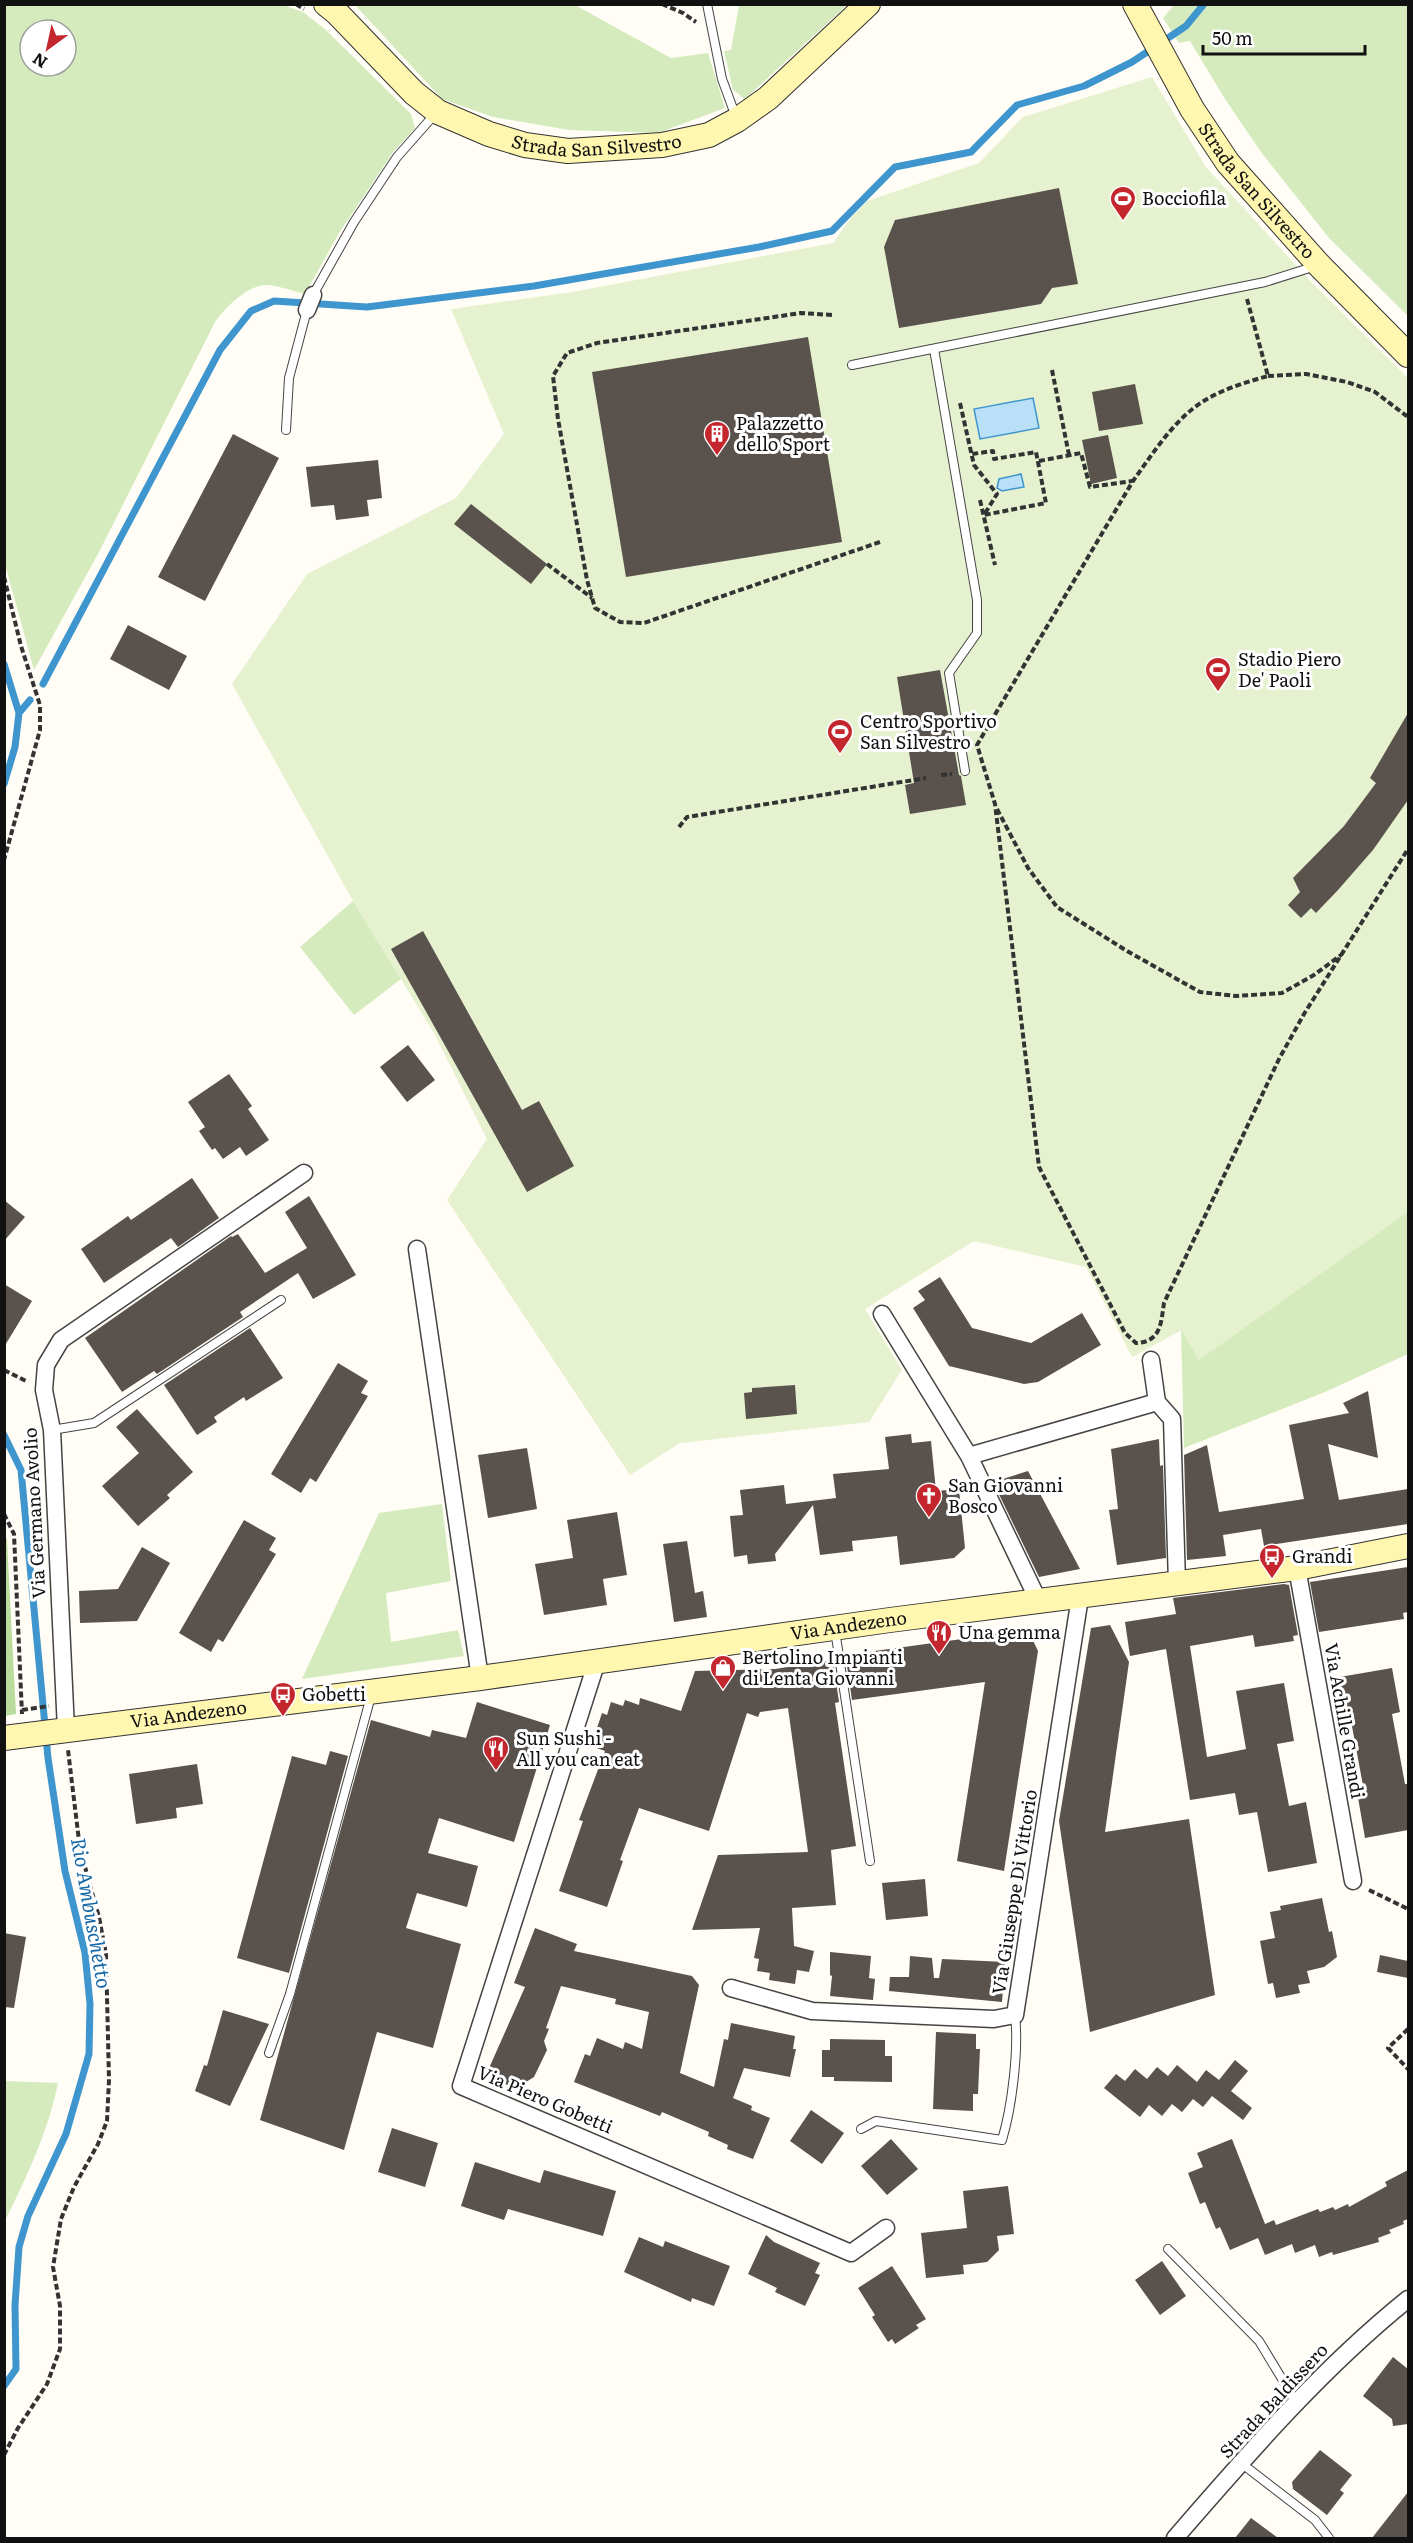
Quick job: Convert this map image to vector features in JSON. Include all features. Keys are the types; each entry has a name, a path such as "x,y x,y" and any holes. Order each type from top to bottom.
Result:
{"main road":[{"name":"Strada San Silvestro","path":"319,9 337,13 414,93 438,112 489,134 525,145 568,151 662,145 709,135 737,120 768,98 868,4"},
{"name":"Strada San Silvestro","path":"1135,4 1192,109 1228,163 1319,264 1408,355"},
{"name":"Via Andezeno","path":"14,1737 480,1678 835,1627 1297,1568 1408,1546"}],"street":[{"name":"Via Germano Avolio","path":"66,1730 52,1430 44,1390 46,1365 61,1340 304,1173"},
{"path":"417,1249 480,1678"},
{"path":"882,1314 969,1456 1039,1602"},
{"path":"1151,1360 1157,1402 1172,1419 1177,1583"},
{"path":"969,1456 1157,1402"},
{"name":"Via Achille Grandi","path":"1297,1568 1353,1881"},
{"name":"Via Giuseppe Di Vittorio","path":"731,1988 812,2011 994,2019 1016,2014 1080,1597"},
{"name":"Via Piero Gobetti","path":"597,1661 461,2086 851,2253 886,2228"},
{"name":"Strada Baldissero","path":"1175,2538 1296,2402 1363,2337 1408,2301"}],"lane":[{"path":"706,4 722,79 737,120"},
{"path":"286,430 289,378 310,303 354,222 397,157 438,112"},
{"path":"852,365 1265,282 1319,264"},
{"path":"934,349 977,600 977,633 949,673 965,771"},
{"path":"52,1430 94,1423 281,1300"},
{"path":"835,1627 870,1861"},
{"path":"269,2053 290,1994 373,1691"},
{"path":"861,2129 876,2121 1002,2140 1007,2123 1017,2033 1016,2014"},
{"path":"1168,2249 1259,2341 1296,2402"},
{"path":"1241,2463 1314,2520 1329,2538"}],"path":[{"path":"296,4 319,9"},
{"path":"662,4 683,13 711,33"},
{"path":"1244,286 1268,376"},
{"path":"832,315 801,313 597,343 567,353 553,376 562,442 587,580 595,608 620,622 644,624 880,542"},
{"path":"1052,370 1069,455"},
{"path":"1408,417 1375,392 1347,382 1306,374 1268,376 1235,385 1195,407 1163,440 1133,481 977,745 995,804 1039,1167 1125,1333 1136,1343 1147,1342 1156,1335 1161,1326 1164,1303 1280,1059 1304,1014 1408,849"},
{"path":"959,398 974,465 997,494 984,515"},
{"path":"972,454 993,451 994,459 1036,452 1039,461 1046,503 984,515"},
{"path":"1039,461 1081,453 1090,487 1133,481"},
{"path":"980,500 995,565"},
{"path":"547,564 592,598"},
{"path":"4,577 21,646 40,705 40,730 4,860"},
{"path":"679,826 687,817 926,778"},
{"path":"995,804 1028,868 1058,907 1127,951 1200,992 1236,996 1282,993 1314,975 1344,953"},
{"path":"4,1514 14,1534 22,1710 14,1737"},
{"path":"22,1710 55,1705"},
{"path":"4,2455 46,2384 60,2349 60,2306 53,2267 61,2219 74,2187 98,2144 107,2121 109,2080 106,1954 99,1917 80,1849 66,1730"},
{"path":"1353,1881 1384,1899 1408,1909"},
{"path":"1408,2029 1388,2048 1408,2069"}],"green space":[{"path":"739,4 847,5 745,99 733,90 724,51 731,50"},
{"path":"1175,4 1408,5 1408,316 1329,238 1261,152 1190,41 1179,43 1163,18"},
{"path":"4,5 283,5 303,12 326,30 411,114 415,128 394,151 339,233 305,294 268,285 253,288 238,298 215,322 99,552 34,670 5,564"},
{"path":"355,5 575,5 671,58 708,53 725,108 658,133 569,130 493,117 442,99"},
{"name":"Centro Sportivo San Silvestro","path":"1152,77 1206,167 1314,285 1408,378 1408,1212 1199,1360 1181,1330 1132,1357 1086,1267 974,1241 865,1309 902,1370 869,1422 680,1443 630,1475 447,1200 487,1139 435,1035 353,901 232,684 307,574 456,498 504,434 451,309 572,292 833,243 850,219 867,201 979,163 1023,117"},
{"path":"1408,857 1408,1354 1325,1392 1184,1448 1181,1330 1132,1357"},
{"path":"353,901 401,979 354,1015 300,947"},
{"path":"442,1504 451,1581 386,1593 391,1642 458,1630 464,1656 302,1679 379,1513"},
{"path":"5,1534 16,1714 5,1716"},
{"path":"5,2081 58,2083 43,2136 5,2221"}],"water":[{"path":"1033,398 1039,428 980,439 974,409"},
{"path":"1021,474 1024,487 1002,491 997,488 999,479"}],"building":[{"path":"1059,188 1078,284 1052,288 1041,304 899,328 884,247 895,220"},
{"name":"Palazzetto dello Sport","path":"808,337 842,542 626,577 592,372"},
{"path":"1135,384 1143,424 1099,431 1092,392"},
{"path":"233,434 279,458 205,601 158,577"},
{"path":"1108,435 1117,478 1091,484 1082,440"},
{"path":"378,460 382,498 367,500 369,516 336,520 334,505 311,507 306,467"},
{"path":"471,504 547,564 531,584 454,524"},
{"path":"128,625 187,656 169,690 110,659"},
{"path":"940,670 966,805 910,814 905,785 914,783 897,677"},
{"path":"1408,713 1408,800 1373,850 1338,890 1316,913 1311,908 1301,918 1288,905 1300,892 1293,878 1344,826 1376,783 1370,778"},
{"path":"423,931 522,1110 539,1101 574,1166 527,1192 391,949"},
{"path":"408,1045 435,1080 407,1102 380,1067"},
{"path":"229,1074 252,1106 248,1109 269,1140 246,1156 240,1147 223,1159 215,1148 212,1150 199,1131 205,1127 188,1102"},
{"path":"192,1178 219,1218 178,1247 171,1238 104,1283 81,1249 128,1216 131,1220"},
{"path":"309,1196 356,1275 313,1299 298,1273 240,1312 243,1317 157,1374 154,1371 122,1392 85,1338 231,1236 238,1234 265,1273 307,1248 285,1212"},
{"path":"4,1200 25,1217 4,1241"},
{"path":"940,1277 972,1328 1031,1343 1082,1313 1101,1345 1038,1382 1024,1384 949,1366 913,1308 925,1300 918,1291"},
{"path":"4,1284 32,1301 4,1347"},
{"path":"250,1328 283,1378 246,1401 244,1397 214,1417 217,1422 197,1435 164,1385"},
{"path":"338,1363 368,1381 361,1393 368,1396 316,1482 310,1478 301,1493 271,1474"},
{"path":"795,1385 797,1414 746,1419 744,1393 752,1392 752,1388"},
{"path":"1368,1391 1378,1458 1328,1444 1339,1500 1408,1489 1408,1524 1264,1546 1261,1529 1223,1535 1226,1556 1187,1560 1184,1455 1207,1445 1219,1512 1304,1499 1289,1425 1349,1413 1343,1403"},
{"path":"137,1409 193,1472 167,1495 170,1498 138,1526 102,1486 139,1453 116,1427"},
{"path":"911,1434 912,1443 931,1441 936,1491 959,1489 965,1548 954,1558 900,1565 897,1536 852,1541 853,1551 820,1555 813,1505 775,1554 776,1561 748,1564 747,1555 734,1557 730,1516 743,1515 740,1490 784,1485 786,1504 836,1498 833,1474 889,1469 885,1437"},
{"path":"1159,1439 1160,1466 1163,1465 1166,1558 1117,1565 1109,1510 1118,1509 1111,1449"},
{"path":"527,1448 537,1509 488,1518 478,1455"},
{"path":"1028,1471 1080,1569 1039,1577 993,1482"},
{"path":"617,1512 627,1575 603,1579 607,1605 544,1615 535,1564 573,1558 567,1520"},
{"path":"244,1520 276,1538 269,1550 276,1554 223,1642 218,1639 211,1652 179,1633"},
{"path":"687,1541 695,1593 703,1591 707,1617 674,1622 663,1544"},
{"path":"142,1547 170,1563 137,1621 80,1623 79,1591 118,1589"},
{"path":"1408,1567 1408,1612 1403,1613 1404,1619 1319,1632 1310,1582"},
{"path":"1289,1585 1298,1635 1293,1636 1294,1641 1255,1647 1253,1635 1190,1646 1207,1757 1246,1749 1236,1691 1284,1683 1294,1741 1277,1744 1289,1806 1306,1802 1317,1863 1268,1872 1257,1812 1239,1815 1235,1793 1190,1800 1166,1649 1130,1656 1125,1622 1176,1614 1173,1598"},
{"path":"1110,1625 1129,1662 1105,1832 1189,1819 1215,1995 1090,2032 1059,1821 1091,1628"},
{"path":"1028,1630 1038,1651 1004,1871 957,1861 985,1682 852,1700 846,1655"},
{"path":"833,1660 839,1702 835,1703 856,1846 831,1850 836,1905 792,1908 794,1946 814,1951 809,1972 797,1970 795,1984 769,1980 770,1973 757,1971 759,1959 754,1958 760,1928 692,1930 718,1855 808,1852 788,1708 760,1712 758,1717 747,1713 709,1831 639,1808 620,1860 623,1861 607,1907 559,1891 583,1821 579,1820 605,1751 591,1746 602,1713 607,1715 611,1702 623,1706 625,1700 639,1705 640,1698 681,1711 695,1671 775,1669"},
{"path":"1392,1668 1400,1712 1392,1714 1405,1784 1408,1784 1408,1830 1365,1838 1357,1792 1364,1791 1351,1721 1342,1722 1334,1678"},
{"path":"477,1702 550,1725 514,1842 439,1818 428,1853 478,1866 467,1907 417,1893 406,1928 461,1944 433,2048 377,2032 344,2150 260,2120 371,1720 430,1737 432,1730 466,1738"},
{"path":"330,1751 348,1756 289,1973 237,1958 292,1756 326,1765"},
{"path":"197,1764 203,1804 176,1808 177,1818 136,1824 129,1774"},
{"path":"925,1879 928,1916 886,1920 882,1883"},
{"path":"1322,1898 1337,1957 1324,1967 1307,1971 1310,1983 1298,1985 1300,1993 1276,1998 1273,1983 1268,1984 1260,1941 1275,1938 1270,1912 1281,1910 1280,1906"},
{"path":"535,1928 577,1944 574,1951 692,1976 699,1985 680,2073 714,2087 724,2039 728,2040 731,2023 795,2036 793,2049 796,2049 790,2077 744,2068 733,2098 752,2106 751,2110 770,2118 753,2159 727,2149 728,2145 708,2136 709,2132 662,2112 660,2116 574,2082 585,2054 590,2056 597,2038 623,2049 625,2042 642,2049 649,2012 615,2004 616,1999 561,1986 546,2028 549,2029 544,2041 547,2050 534,2077 526,2082 522,2092 486,2075 525,1987 514,1983"},
{"path":"4,1933 26,1937 14,2008 4,2007"},
{"path":"830,1952 871,1956 869,1978 875,1979 873,2000 830,1996 832,1976 830,1975"},
{"path":"1380,1955 1408,1961 1408,1978 1377,1972"},
{"path":"910,1956 932,1958 934,1978 939,1978 942,1959 1005,1962 1002,2002 889,1991 890,1977 909,1977"},
{"path":"223,2010 269,2024 230,2106 195,2091 204,2065 207,2066"},
{"path":"936,2032 976,2034 976,2049 980,2049 978,2094 973,2094 973,2111 933,2109"},
{"path":"830,2039 885,2040 885,2056 892,2056 892,2082 834,2081 834,2077 822,2077 822,2050 830,2050"},
{"path":"1235,2060 1248,2071 1231,2091 1252,2108 1243,2120 1212,2096 1203,2107 1193,2099 1182,2112 1172,2104 1162,2116 1149,2105 1140,2117 1104,2088 1116,2074 1125,2081 1135,2069 1147,2079 1157,2067 1168,2076 1177,2065 1197,2082 1206,2070 1219,2080"},
{"path":"811,2110 844,2133 822,2164 790,2141"},
{"path":"392,2128 438,2143 425,2187 378,2172"},
{"path":"891,2139 918,2169 887,2195 861,2166"},
{"path":"1232,2139 1265,2224 1274,2220 1276,2225 1318,2209 1320,2212 1333,2207 1335,2210 1348,2204 1349,2207 1387,2186 1385,2182 1408,2170 1408,2219 1403,2221 1404,2224 1389,2230 1391,2233 1378,2238 1379,2242 1333,2255 1332,2252 1319,2257 1315,2245 1295,2253 1292,2244 1265,2255 1258,2238 1230,2250 1220,2227 1216,2229 1205,2202 1200,2204 1188,2173 1203,2167 1197,2153"},
{"path":"475,2162 540,2183 544,2170 616,2191 603,2236 508,2209 504,2220 461,2206"},
{"path":"1008,2186 1014,2234 997,2236 999,2250 987,2262 963,2265 964,2274 926,2278 921,2233 967,2228 963,2191"},
{"path":"766,2235 774,2242 820,2263 815,2273 820,2275 805,2306 775,2292 777,2288 748,2274"},
{"path":"639,2237 663,2247 665,2241 730,2266 714,2306 692,2298 691,2302 624,2272"},
{"path":"1162,2261 1186,2296 1160,2315 1135,2280"},
{"path":"892,2266 926,2319 916,2325 919,2328 895,2344 892,2339 888,2342 872,2317 875,2315 858,2288"},
{"path":"1393,2357 1408,2369 1408,2424 1393,2426 1392,2419 1363,2396"},
{"path":"1320,2450 1352,2475 1340,2490 1344,2493 1327,2515 1293,2489 1292,2482"},
{"path":"1408,2492 1408,2538 1372,2538"},
{"path":"1251,2518 1278,2538 1235,2538"}],"waterway":[{"path":"43,684 220,350 251,311 274,301 367,307 534,286 759,247 832,231 895,167 971,152 1017,105 1084,86 1132,62 1186,26 1204,4"},
{"name":"Rio Ambuschetto","path":"4,664 19,713 15,747 4,784"},
{"path":"19,713 30,700"},
{"name":"Rio Ambuschetto","path":"4,1435 21,1470 48,1758 65,1871 85,1953 90,2004 89,2054 66,2134 28,2216 19,2247 15,2305 16,2369 4,2386"}],"place":[{"name":"Bocciofila","path":"1123,222"},
{"name":"Palazzetto dello Sport","path":"717,457"},
{"name":"Stadio Piero De' Paoli","path":"1218,693"},
{"name":"Centro Sportivo San Silvestro","path":"840,755"},
{"name":"San Giovanni Bosco","path":"929,1519"},
{"name":"Grandi","path":"1272,1580"},
{"name":"Una gemma","path":"939,1656"},
{"name":"Bertolino Impianti di Lenta Giovanni","path":"723,1691"},
{"name":"Gobetti","path":"283,1718"},
{"name":"Sun Sushi - All you can eat","path":"496,1772"}]}
